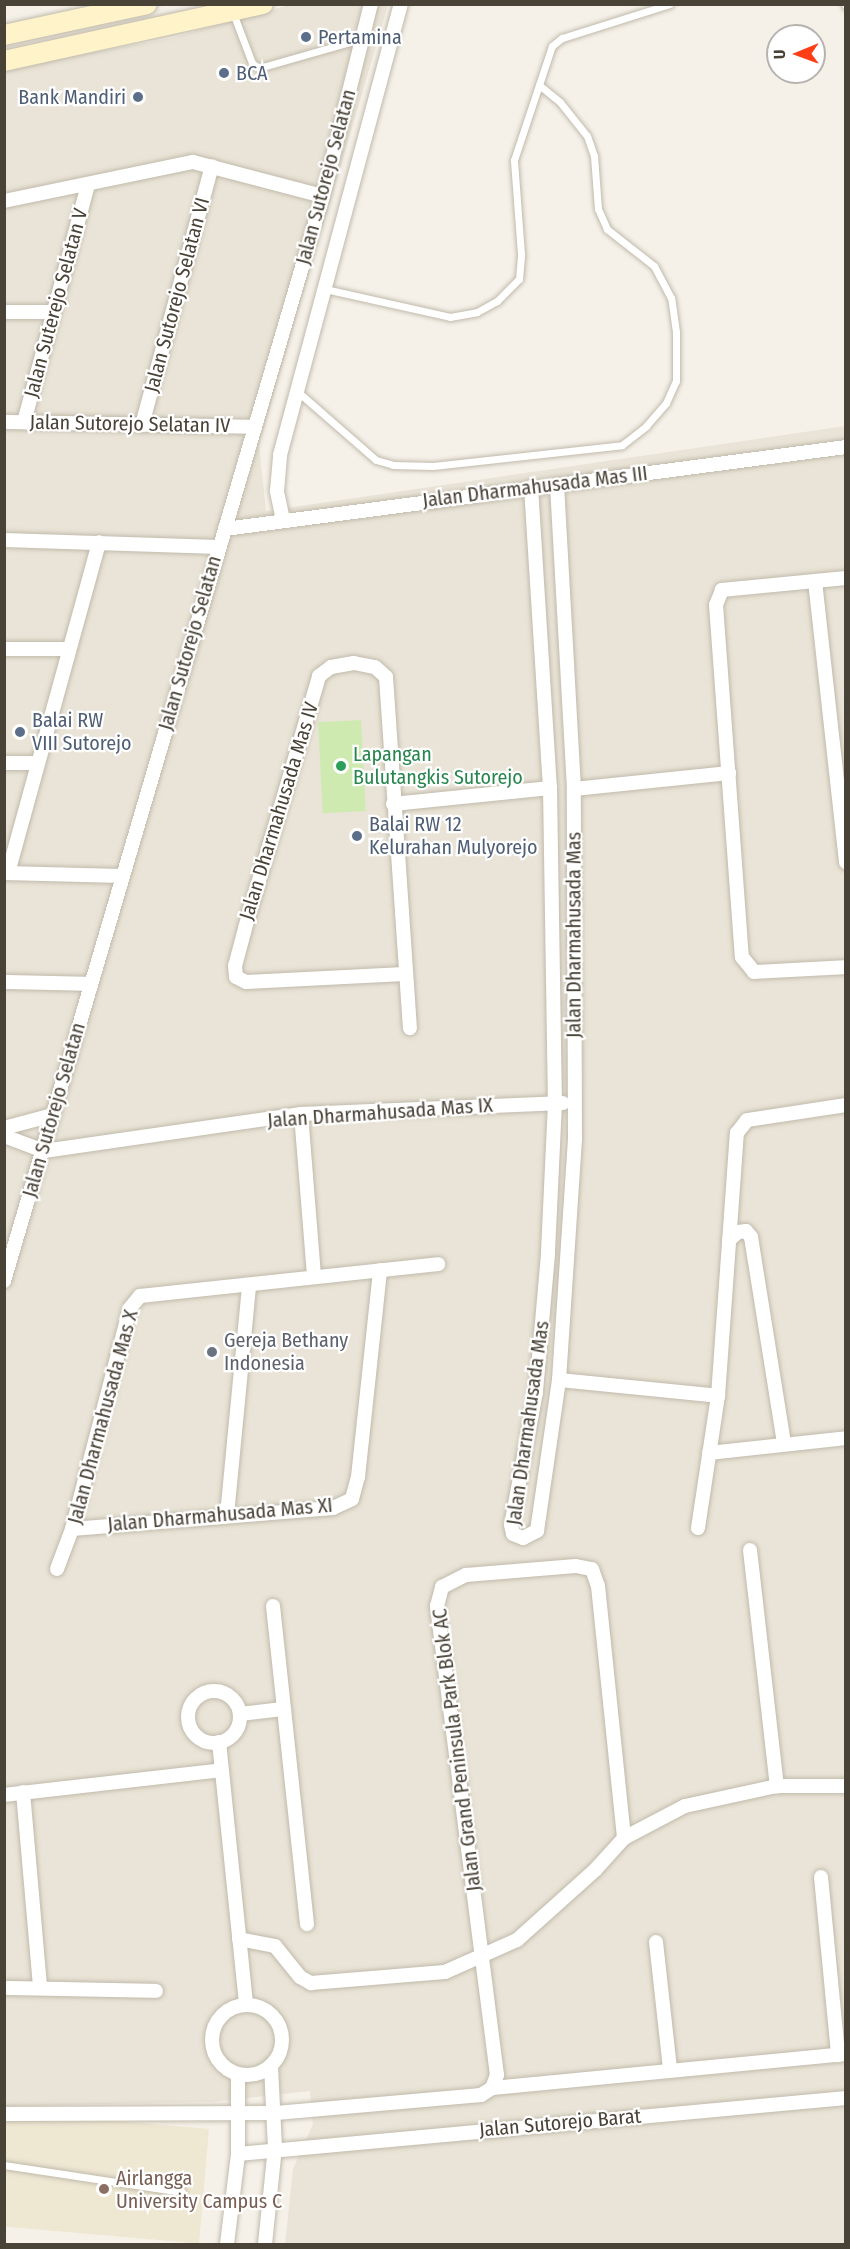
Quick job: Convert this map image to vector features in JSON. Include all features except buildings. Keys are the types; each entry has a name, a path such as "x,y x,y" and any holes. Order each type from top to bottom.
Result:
{"main road":[{"path":"4,35 147,4"},
{"path":"4,61 262,4"}],"street":[{"name":"Jalan Sutorejo Selatan","path":"4,1281 44,1151 89,984 323,196 371,4"},
{"path":"283,520 277,475 324,288 401,4"},
{"path":"4,201 193,162 323,196"},
{"name":"Jalan Sutorejo Selatan VI","path":"142,424 212,166"},
{"name":"Jalan Suterejo Selatan V","path":"24,422 88,184"},
{"path":"4,312 53,312"},
{"name":"Jalan Sutorejo Selatan IV","path":"4,422 255,427"},
{"name":"Jalan Dharmahusada Mas III","path":"225,529 557,483 846,447"},
{"name":"Jalan Dharmahusada Mas","path":"531,487 550,788 555,1103 548,1254 536,1392 511,1526 513,1534 523,1538 537,1531 559,1380 575,1104 574,789 557,483"},
{"path":"4,540 219,547"},
{"path":"99,542 67,649 6,873 122,876"},
{"path":"846,578 722,590 717,595 742,957 754,972 846,967"},
{"path":"815,581 846,862"},
{"path":"4,649 67,649"},
{"name":"Jalan Dharmahusada Mas IV","path":"404,974 246,982 236,977 234,966 319,676 332,666 354,663 375,667 386,677 404,974 410,1028"},
{"path":"4,763 36,763"},
{"path":"574,789 729,773"},
{"path":"393,804 550,788"},
{"path":"4,982 89,984"},
{"name":"Jalan Dharmahusada Mas IX","path":"44,1151 301,1114 575,1104"},
{"path":"698,1528 718,1396 740,1125 747,1120 846,1105"},
{"path":"4,1128 54,1114"},
{"path":"301,1114 314,1276"},
{"path":"4,1136 44,1151"},
{"path":"729,1240 738,1232 746,1231 751,1237 784,1444"},
{"name":"Jalan Dharmahusada Mas X","path":"57,1569 72,1529 133,1302 140,1296 249,1287 314,1276 438,1264"},
{"name":"Jalan Dharmahusada Mas XI","path":"72,1529 227,1515 333,1509 352,1499 358,1477 380,1270"},
{"path":"227,1515 249,1287"},
{"path":"559,1380 718,1396"},
{"path":"709,1453 846,1438"},
{"path":"750,1550 777,1786"},
{"name":"Jalan Grand Peninsula Park Blok AC","path":"492,2088 497,2075 437,1606 442,1587 466,1575 576,1566 592,1569 598,1586 624,1838"},
{"path":"273,1605 307,1924"},
{"path":"216,1691 232,1698 240,1713 233,1735 219,1742 202,1739 191,1726 194,1701 216,1691"},
{"path":"240,1713 283,1709"},
{"path":"219,1742 246,2005"},
{"path":"4,1795 222,1770"},
{"path":"239,1939 275,1946 300,1977 310,1983 445,1972 517,1940 596,1869 624,1838 685,1806 777,1786 846,1786"},
{"path":"23,1792 40,1986"},
{"path":"4,2114 276,2113 481,2095 492,2088 670,2069 842,2055 820,1877"},
{"path":"656,1942 670,2069"},
{"path":"4,1988 40,1986 156,1991"},
{"path":"246,2005 268,2012 281,2032 279,2050 271,2065 261,2072 238,2074 220,2062 212,2042 218,2020 225,2012 246,2005"},
{"path":"265,2244 275,2148 276,2113 271,2065"},
{"path":"228,2244 238,2154 238,2074"},
{"name":"Jalan Sutorejo Barat","path":"238,2154 275,2148 846,2098"}],"lane":[{"path":"324,288 450,317 477,312 508,291 519,279 521,265 514,160 551,48 558,40 670,4"},
{"path":"232,12 252,63 259,68 361,39"},
{"path":"298,392 376,460 393,465 433,466 622,445 646,426 666,403 676,381 676,332 671,298 654,266 611,233 603,223 594,156 587,136 560,102 539,85"},
{"path":"4,2165 182,2192"}],"shaded area":[{"path":"289,5 388,5 259,445 266,511 845,426 845,2244 285,2244 293,2169 313,2124 310,2091 211,2102 5,2106 4,69 172,38"},
{"name":"Airlangga University Campus C","path":"5,2111 209,2129 199,2244 4,2227"}],"green space":[{"name":"Lapangan Bulutangkis Sutorejo","path":"361,720 366,811 323,813 318,722"}],"place":[{"name":"Pertamina","path":"306,37"},
{"name":"BCA","path":"224,73"},
{"name":"Bank Mandiri","path":"138,97"},
{"name":"Balai RW VIII Sutorejo","path":"20,732"},
{"name":"Lapangan Bulutangkis Sutorejo","path":"341,766"},
{"name":"Balai RW 12 Kelurahan Mulyorejo","path":"357,836"},
{"name":"Gereja Bethany Indonesia","path":"212,1352"},
{"name":"Airlangga University Campus C","path":"104,2189"}]}
